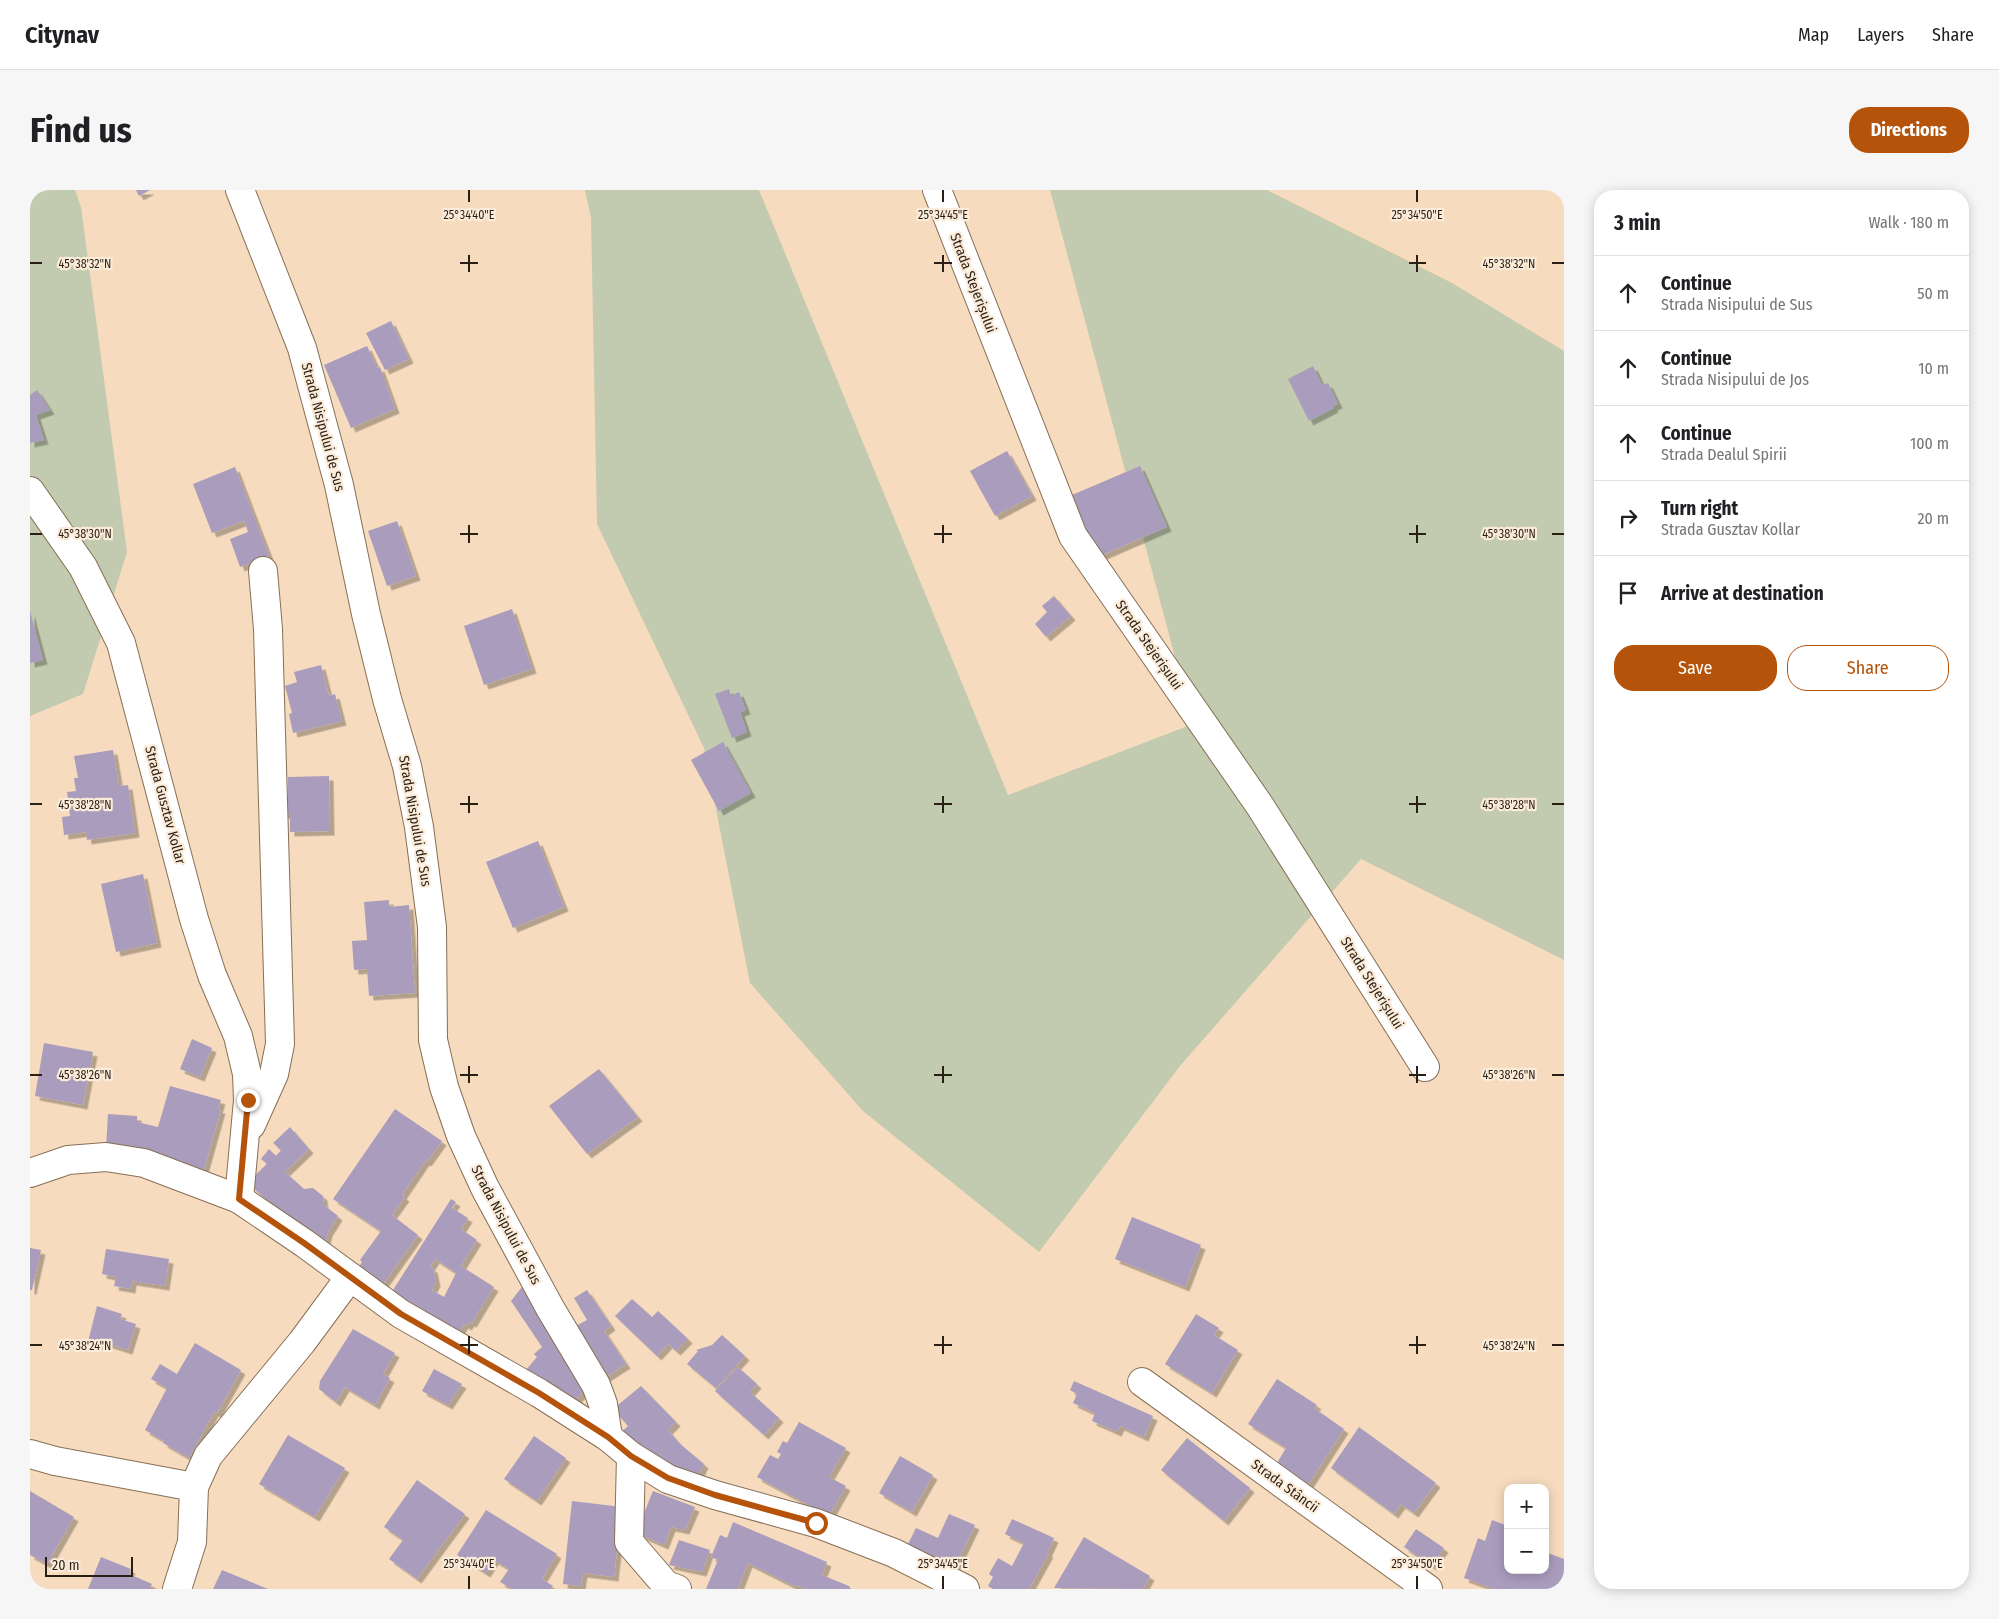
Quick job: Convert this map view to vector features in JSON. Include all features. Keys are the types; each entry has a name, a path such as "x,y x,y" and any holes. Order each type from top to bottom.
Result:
{"street":[{"name":"Strada Nisipului de Sus","path":"240,190 302,348 339,486 382,680 407,766 427,880 432,927 433,1040 444,1087 461,1136 485,1188 550,1308 596,1385 603,1404 608,1437"},
{"name":"Strada Stejerișului","path":"937,190 1073,536 1260,806 1425,1067"},
{"name":"Strada Gusztav Kollar","path":"30,491 83,567 121,643 194,919 212,975 238,1036 247,1074 248,1100 239,1199"},
{"name":"Strada Gusztav Kollar","path":"245,1138 274,1074 280,1044 268,629 263,571"},
{"path":"30,1174 68,1160 106,1157 144,1163 239,1199 401,1314 539,1393 608,1437 631,1456 668,1478 715,1495 824,1526 894,1553 965,1589"},
{"path":"178,1589 192,1542 194,1487 208,1456 302,1342 350,1276"},
{"name":"Strada Stâncii","path":"1142,1382 1428,1589"},
{"path":"30,1454 65,1463 194,1487"},
{"path":"631,1456 629,1542 666,1585 677,1589"}],"green space":[{"path":"30,190 75,190 81,207 127,552 83,694 30,716"},
{"path":"585,190 759,190 1008,795 1193,724 1050,190 1267,190 1452,283 1564,351 1564,960 1361,859 1180,1066 1039,1252 863,1111 750,983 704,748 597,524 591,218"}],"building":[{"path":"136,190 150,190 139,196"},
{"path":"391,321 409,359 385,370 366,333"},
{"path":"367,346 377,368 380,367 395,409 351,428 324,365"},
{"path":"1313,366 1322,385 1328,383 1338,404 1309,421 1288,379"},
{"path":"37,390 50,410 36,415 44,440 30,443 30,395"},
{"path":"1007,451 1032,496 995,516 970,471"},
{"path":"1140,466 1167,527 1098,557 1072,495"},
{"path":"235,467 269,556 240,567 230,539 248,532 244,521 212,533 193,484"},
{"path":"397,521 416,576 387,586 368,531"},
{"path":"1054,596 1071,616 1046,637 1035,624 1047,612 1042,606"},
{"path":"512,609 532,669 484,685 464,626"},
{"path":"30,611 43,660 30,663"},
{"path":"321,665 329,696 335,694 342,721 293,733 289,714 292,713 285,686 297,682 294,672"},
{"path":"729,689 731,696 739,692 746,710 740,712 747,732 732,738 715,694"},
{"path":"723,742 751,793 719,811 691,760"},
{"path":"113,750 119,786 128,785 135,833 87,840 86,832 64,835 62,817 70,816 67,792 76,791 74,778 78,778 74,756"},
{"path":"329,776 330,831 290,832 290,814 282,814 282,796 288,796 288,777"},
{"path":"538,841 564,907 513,928 486,862"},
{"path":"143,874 157,943 116,952 101,884"},
{"path":"389,900 389,907 409,905 415,993 369,996 367,969 354,970 352,941 367,940 364,902"},
{"path":"192,1039 212,1048 200,1077 180,1069"},
{"path":"44,1043 93,1052 83,1105 35,1096"},
{"path":"599,1069 638,1117 587,1154 549,1106"},
{"path":"170,1086 221,1100 218,1109 221,1109 203,1173 106,1148 108,1114 137,1116 137,1122 158,1127"},
{"path":"395,1109 442,1141 427,1162 425,1161 402,1195 405,1197 392,1215 418,1235 381,1287 357,1270 362,1262 360,1260 381,1231 333,1199"},
{"path":"290,1127 309,1149 285,1172 304,1189 313,1188 323,1196 324,1205 338,1216 328,1232 326,1240 323,1242 311,1239 251,1186 251,1179 267,1164 261,1159 269,1149 276,1156 281,1150 273,1143"},
{"path":"451,1199 456,1202 452,1208 468,1218 461,1229 477,1240 461,1266 494,1287 472,1323 470,1322 467,1326 464,1324 452,1343 388,1298","holes":["435,1259 456,1273 444,1297 432,1290 436,1282 433,1268 430,1267"]},
{"path":"1132,1217 1201,1245 1185,1287 1115,1259"},
{"path":"30,1248 41,1250 32,1290 30,1290"},
{"path":"106,1249 169,1259 165,1286 132,1281 131,1289 114,1286 116,1277 102,1274"},
{"path":"522,1287 571,1357 567,1363 585,1388 577,1399 526,1370 537,1357 534,1354 542,1347 511,1301"},
{"path":"587,1290 611,1326 604,1331 626,1364 600,1381 572,1328 587,1320 574,1298"},
{"path":"632,1299 652,1317 658,1311 688,1339 676,1351 668,1344 657,1356 615,1316"},
{"path":"97,1306 122,1314 120,1319 136,1324 128,1350 105,1343 104,1347 88,1342"},
{"path":"1196,1314 1219,1328 1214,1335 1238,1350 1212,1393 1165,1364"},
{"path":"353,1329 395,1353 383,1374 390,1378 375,1405 345,1387 336,1402 319,1389 320,1381"},
{"path":"722,1335 745,1356 716,1388 687,1364 698,1351 696,1350 712,1345"},
{"path":"195,1343 241,1370 217,1413 214,1412 189,1458 145,1430 167,1388 151,1379 160,1364 177,1374"},
{"path":"738,1367 757,1384 750,1392 779,1418 764,1435 715,1391"},
{"path":"434,1369 462,1384 448,1405 422,1391"},
{"path":"1277,1379 1317,1405 1314,1408 1344,1429 1308,1485 1277,1463 1286,1448 1248,1424"},
{"path":"1074,1381 1153,1416 1144,1437 1120,1426 1117,1432 1092,1421 1095,1413 1073,1403 1077,1394 1070,1390"},
{"path":"641,1386 676,1422 668,1430 679,1443 704,1464 693,1485 617,1436 628,1426 613,1409"},
{"path":"799,1422 846,1448 829,1477 846,1486 829,1516 757,1477 770,1455 778,1459 781,1454 777,1452 783,1441 787,1443"},
{"path":"1359,1427 1436,1483 1414,1513 1401,1504 1394,1514 1331,1468"},
{"path":"288,1435 345,1468 315,1517 259,1484"},
{"path":"534,1436 566,1458 537,1501 504,1479"},
{"path":"1187,1438 1250,1488 1224,1521 1161,1470"},
{"path":"900,1456 933,1475 912,1512 879,1493"},
{"path":"417,1480 465,1514 417,1579 389,1559 403,1540 384,1527"},
{"path":"30,1491 74,1517 47,1564 30,1555"},
{"path":"653,1491 695,1507 685,1530 671,1527 664,1545 636,1533"},
{"path":"572,1501 622,1507 614,1577 583,1573 581,1586 563,1584"},
{"path":"486,1510 557,1554 542,1579 553,1586 551,1589 512,1589 500,1582 509,1569 494,1560 486,1573 457,1555"},
{"path":"949,1514 975,1525 952,1573 905,1550 916,1528 938,1538"},
{"path":"1012,1519 1054,1538 1047,1553 1049,1553 1029,1589 993,1589 988,1586 993,1577 989,1574 998,1558 1012,1566 1024,1543 1005,1534"},
{"path":"1492,1520 1504,1524 1504,1574 1549,1574 1549,1553 1564,1559 1564,1589 1495,1589 1464,1578 1478,1538 1485,1541"},
{"path":"733,1522 827,1562 822,1575 849,1586 851,1589 805,1589 797,1585 796,1587 748,1563 738,1589 706,1589 718,1560 711,1557 720,1535 727,1538"},
{"path":"1416,1529 1444,1548 1432,1566 1404,1547"},
{"path":"1084,1537 1150,1576 1143,1589 1054,1588"},
{"path":"679,1540 710,1550 702,1572 669,1565"},
{"path":"101,1557 131,1569 129,1574 152,1584 149,1589 88,1589"},
{"path":"222,1570 268,1589 213,1589"}],"route":[{"path":"248,1100 239,1199 304,1243 401,1314 539,1393 608,1437 631,1456 668,1478 715,1495 816,1523"}]}
